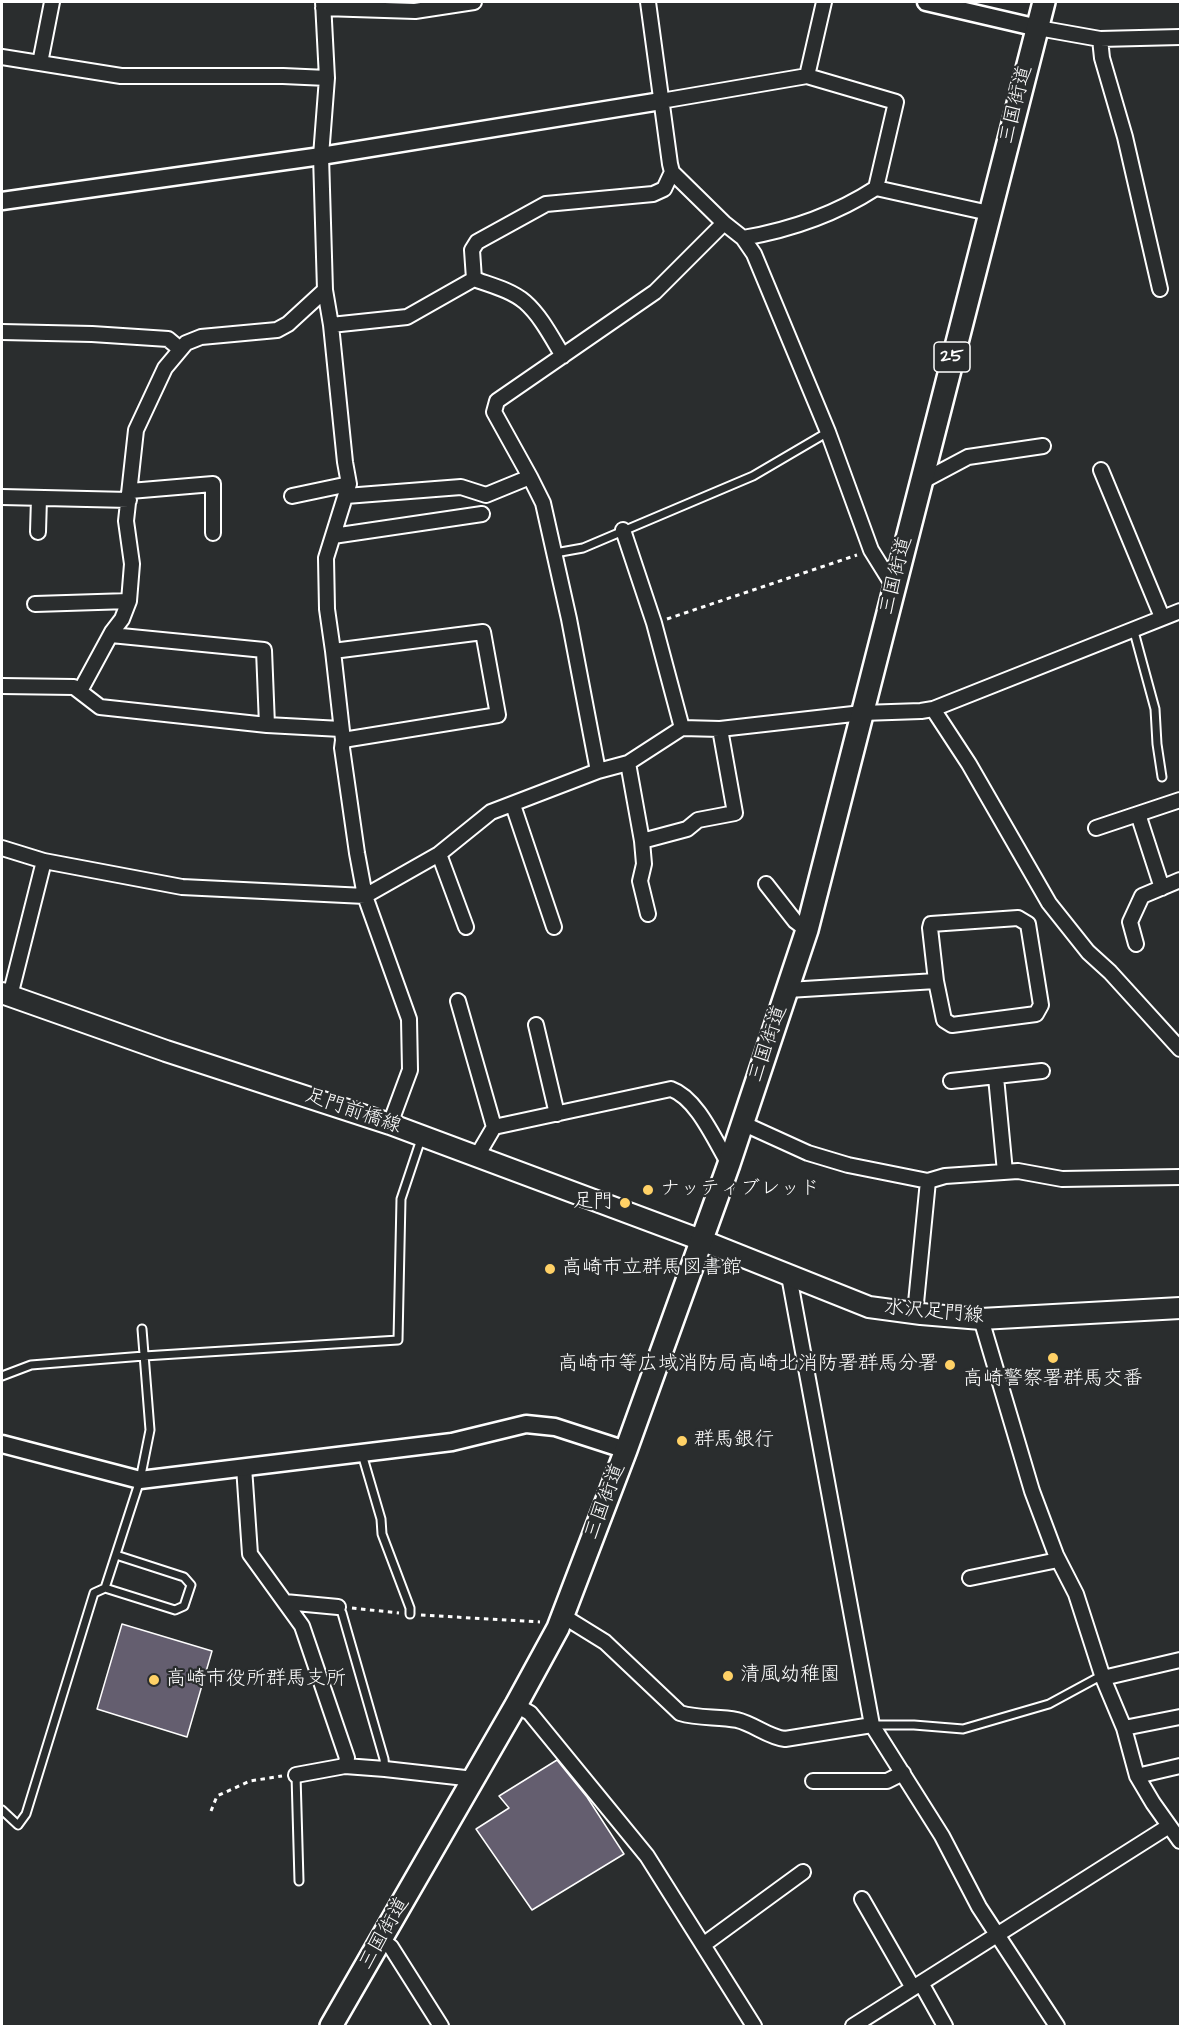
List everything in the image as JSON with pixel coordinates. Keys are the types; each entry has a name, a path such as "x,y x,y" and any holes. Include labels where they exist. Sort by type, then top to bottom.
{"main road":[{"name":"三国街道","path":"331,2026 544,1655 554,1619 626,1449 729,1164 807,930 1044,2"},
{"name":"足門前橋線","path":"6,995 166,1051 390,1124 701,1240"},
{"name":"水沢足門線","path":"701,1240 869,1307 981,1319 1180,1308"}],"street":[{"path":"40,63 52,2"},
{"path":"390,1124 410,1070 409,1019 365,896 342,748 327,609 326,558 347,490 332,325 324,290 321,156 327,78 323,5 415,11 474,2"},
{"path":"648,2 669,164 672,172 724,223 743,238 754,254 828,432 872,550 894,587"},
{"path":"807,76 824,2"},
{"path":"926,2 1038,28 1100,39 1180,37"},
{"path":"1100,39 1102,58 1125,137 1160,289"},
{"path":"2,57 121,76 327,78"},
{"path":"2,201 321,156 807,76 896,102 876,188 859,200 808,222 743,238"},
{"path":"474,279 472,250 477,242 546,204 653,194 664,189 672,172"},
{"path":"876,188 989,213"},
{"path":"598,771 543,503 494,412 497,401 654,292 724,223"},
{"path":"332,325 407,316 474,279 504,290 525,302 543,323 562,356"},
{"path":"80,691 122,619 129,601 132,564 126,521 136,430 165,368 186,343 201,337 277,330 288,324 324,290"},
{"path":"2,332 168,339 180,349"},
{"path":"921,482 968,457 1043,446"},
{"path":"1101,470 1162,617"},
{"path":"292,496 347,490 461,487 486,495 530,477"},
{"path":"2,497 129,496 213,484 213,533"},
{"path":"38,532 39,498"},
{"path":"333,536 482,514"},
{"path":"623,530 654,624 682,728"},
{"path":"35,604 129,601"},
{"path":"2,848 44,861 182,887 365,896 439,854 491,812 598,771 628,763 682,728 720,729 862,713 933,709 1180,610"},
{"path":"2,686 75,687 100,706 342,734 498,715 483,632 333,651"},
{"path":"111,635 264,650 267,725"},
{"path":"933,709 969,764 1049,903 1088,952 1110,972 1180,1049"},
{"path":"642,841 687,829 698,820 735,813 720,729"},
{"path":"628,763 642,841 644,864 640,881 648,914"},
{"path":"1096,828 1180,800"},
{"path":"513,805 554,927"},
{"path":"1138,814 1162,888"},
{"path":"439,854 466,927"},
{"path":"6,995 44,861"},
{"path":"1136,944 1130,922 1142,896 1180,880"},
{"path":"766,884 795,921 807,930"},
{"path":"1018,918 1028,924 1041,1005 1036,1014 952,1025 944,1020 936,981 931,924 1018,918"},
{"path":"788,990 936,981"},
{"path":"458,1001 494,1127 477,1156"},
{"path":"536,1025 557,1114"},
{"path":"951,1081 1042,1071"},
{"path":"996,1077 1005,1172"},
{"path":"494,1127 671,1089 680,1092 694,1105 729,1164"},
{"path":"742,1123 808,1154 848,1165 928,1181 945,1176 1018,1171 1062,1179 1180,1178"},
{"path":"915,1313 928,1181"},
{"path":"789,1276 872,1725 942,1836 996,1934 1057,2026"},
{"path":"981,1319 1032,1491 1058,1560 1076,1594 1103,1678 1124,1728 1137,1776 1180,1841"},
{"path":"2,1443 140,1480 452,1442 526,1424 555,1427 626,1449"},
{"path":"244,1467 250,1554 302,1626 347,1758 345,1766"},
{"path":"970,1578 1058,1560"},
{"path":"285,1602 338,1607"},
{"path":"554,1619 605,1642 680,1713 740,1721 777,1738 785,1739 872,1725"},
{"path":"1103,1678 1180,1660"},
{"path":"516,1705 530,1713 647,1856 754,2026"},
{"path":"1124,1728 1180,1717"},
{"path":"296,1775 345,1766 474,1779"},
{"path":"1137,1776 1180,1766"},
{"path":"813,1781 887,1781 903,1773"},
{"path":"853,2026 1169,1826"},
{"path":"703,1945 803,1872"},
{"path":"862,1899 945,2026"},
{"path":"382,1940 391,1947 441,2026"}],"lane":[{"path":"555,553 583,548 753,476 828,432"},
{"path":"1133,628 1155,709 1156,744 1162,777"},
{"path":"2,1376 31,1365 398,1340 401,1199 422,1137"},
{"path":"105,1588 140,1480 150,1430 142,1329"},
{"path":"362,1454 381,1519 382,1534 410,1608 410,1614"},
{"path":"2,1810 18,1825 26,1814 94,1593 105,1588 175,1610 184,1606 191,1585 184,1577 116,1555"},
{"path":"338,1607 342,1613 385,1769"},
{"path":"872,1725 914,1725 963,1729 1049,1704 1097,1678 1103,1678"},
{"path":"296,1775 299,1881"}],"path":[{"path":"654,624 872,550"},
{"path":"338,1607 410,1614 554,1619"},
{"path":"211,1811 217,1796 250,1781 296,1775"}],"building":[{"name":"高崎市役所群馬支所","path":"122,1624 212,1651 187,1737 97,1709"},
{"path":"557,1760 587,1797 624,1854 532,1910 476,1829 509,1808 499,1796"}],"place":[{"name":"ナッティブレッド","path":"648,1190"},
{"name":"足門","path":"625,1203"},
{"name":"高崎市立群馬図書館","path":"550,1269"},
{"name":"高崎警察署群馬交番","path":"1053,1358"},
{"name":"高崎市等広域消防局高崎北消防署群馬分署","path":"950,1365"},
{"name":"群馬銀行","path":"682,1441"},
{"name":"清風幼稚園","path":"728,1676"},
{"name":"高崎市役所群馬支所","path":"154,1680"}]}
